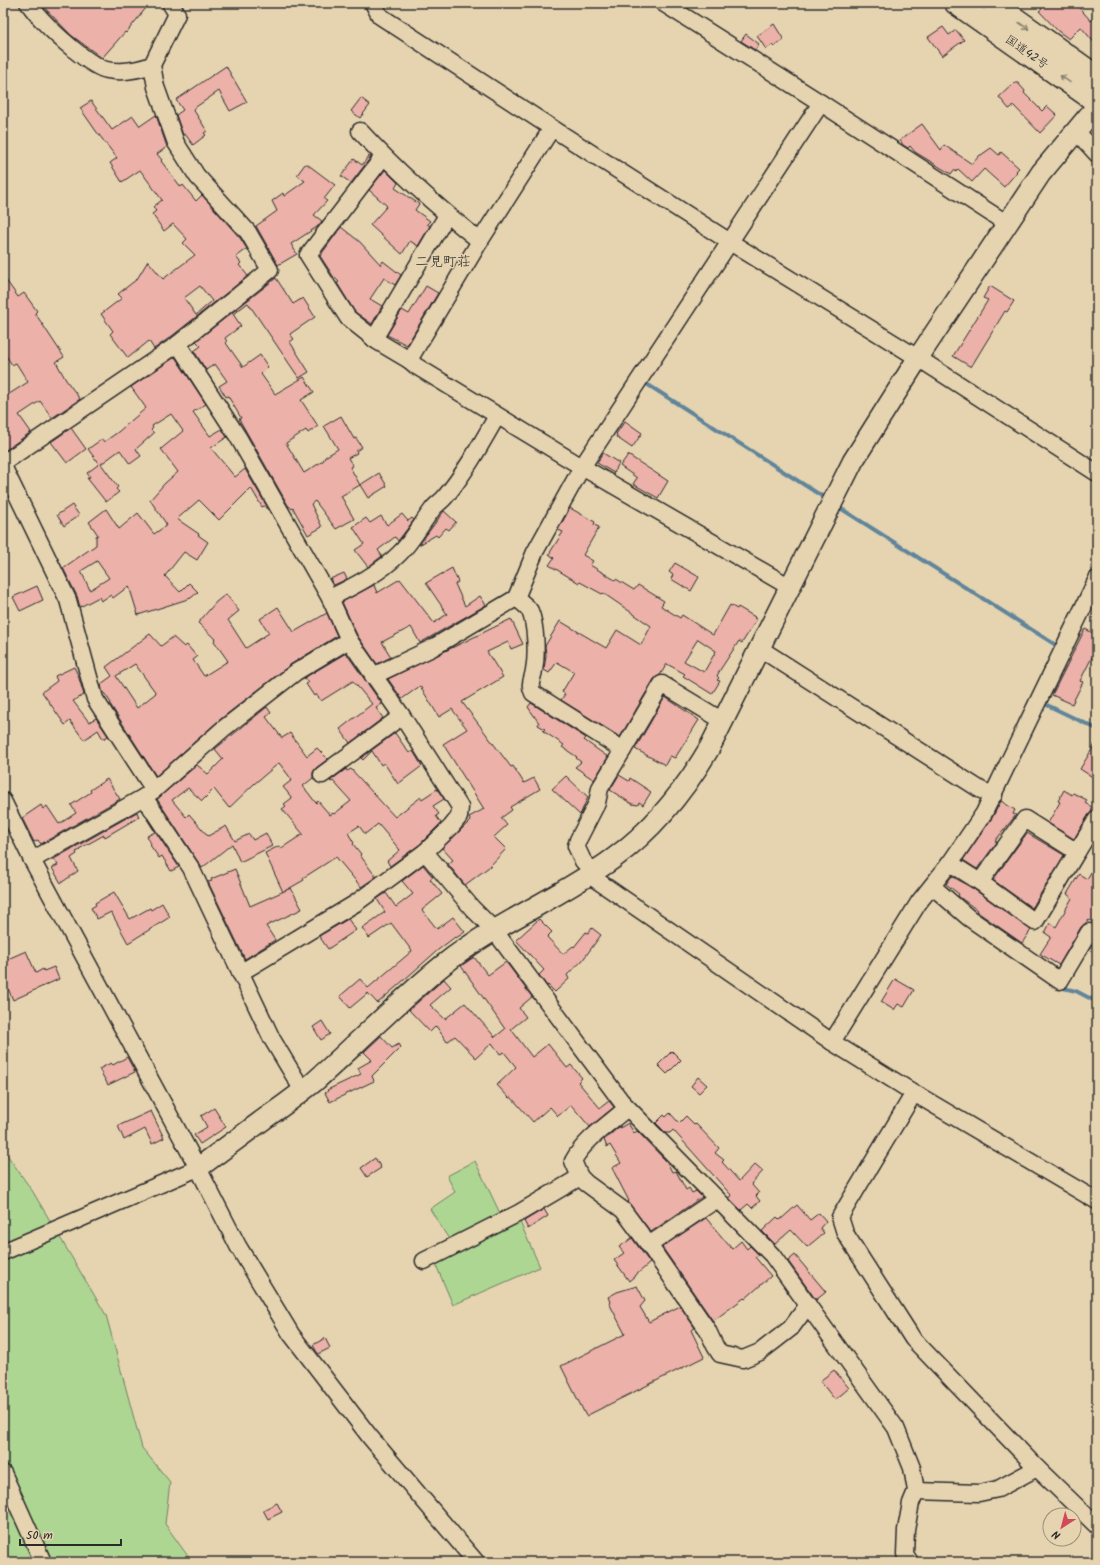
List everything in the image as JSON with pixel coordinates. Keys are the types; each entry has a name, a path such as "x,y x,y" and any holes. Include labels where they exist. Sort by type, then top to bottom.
{"highway":[{"name":"国道42号","path":"956,3 1097,102"},
{"name":"国道42号","path":"993,3 1097,77"}],"street":[{"path":"28,3 43,22 91,62 106,70 120,72 138,70 152,65"},
{"path":"170,3 177,14 152,65 156,88 176,143 197,176 248,232 270,270 178,344 3,464 68,600 95,699 191,868 272,1039 303,1091"},
{"path":"373,3 380,16 552,128 730,242 918,358 1097,473"},
{"path":"663,3 821,103 1006,224"},
{"path":"372,676 432,648 516,598 535,552 582,467 821,103"},
{"path":"3,1252 198,1168 303,1091 424,980 461,951 592,873 633,844 665,812 686,786 703,759 853,461 918,358 1041,173 1097,106"},
{"path":"409,360 480,241 552,128"},
{"path":"360,131 383,157 447,215 480,241"},
{"path":"1076,131 1097,154"},
{"path":"383,157 308,255 348,318 374,339 497,416 582,467 790,587"},
{"path":"374,339 447,215"},
{"path":"178,344 238,437 330,598 349,640 372,676 402,716 460,807 459,817 451,827 425,852 356,903 240,973"},
{"path":"330,598 353,587 400,554 433,509 444,498 456,482 497,416"},
{"path":"832,1042 919,902 950,863 984,813 988,792 1097,579"},
{"path":"516,598 529,610 534,629 536,659 534,671 530,680 530,689 532,693 623,750"},
{"path":"32,860 149,794 223,729 296,672 349,640"},
{"path":"759,648 988,792"},
{"path":"723,721 662,684 600,788 597,803 578,840 576,846 583,861 592,873 832,1042 914,1093 1097,1201"},
{"path":"322,775 402,716"},
{"path":"3,801 32,860 198,1168 238,1246 291,1334 370,1437 476,1562"},
{"path":"980,882 1025,819 1077,852"},
{"path":"950,863 980,882 1035,922 1097,819"},
{"path":"425,852 472,908 494,930 627,1108 772,1255 896,1428 912,1468 916,1491 911,1503 906,1530 905,1554 910,1562"},
{"path":"931,888 969,918 1060,981 1089,932 1097,937"},
{"path":"914,1093 840,1218 846,1233 913,1339 1037,1468 1097,1526"},
{"path":"627,1108 590,1140 576,1155 573,1161 580,1177 586,1183 623,1210 707,1329 720,1354 743,1359 756,1354 791,1328 808,1305"},
{"path":"424,1260 519,1213 580,1177"},
{"path":"649,1245 717,1199"},
{"path":"916,1491 979,1493 998,1490 1037,1468"},
{"path":"3,1473 43,1562"}],"green space":[{"path":"3,1149 33,1192 106,1315 142,1448 170,1482 165,1524 192,1562 3,1562"},
{"path":"475,1161 507,1228 519,1220 540,1267 453,1305 436,1265 457,1252 430,1209 455,1192 447,1176"}],"building":[{"path":"40,3 150,3 126,33 125,32 102,58 71,35"},
{"path":"1038,3 1075,3 1091,21 1097,16 1097,46 1081,27 1069,39 1058,31 1039,11 1042,9"},
{"path":"774,24 784,40 774,47 772,45 766,49 757,36"},
{"path":"943,27 949,35 956,30 964,40 942,56 928,37"},
{"path":"746,34 759,44 755,50 741,41"},
{"path":"226,66 247,102 230,111 219,91 193,109 207,131 204,133 206,135 193,145 185,134 183,135 176,115 183,110 176,100"},
{"path":"1014,83 1018,83 1025,91 1024,93 1042,111 1047,106 1057,115 1040,133 1014,106 1009,109 999,97"},
{"path":"361,98 370,105 360,118 351,111"},
{"path":"91,101 112,130 133,116 140,126 156,115 167,147 157,154 162,160 161,161 181,187 183,185 196,201 202,195 240,238 247,249 236,257 241,263 239,265 248,276 154,349 149,341 128,358 110,334 113,331 101,314 122,298 118,294 137,279 148,261 163,279 195,255 183,243 187,239 173,224 164,231 152,214 156,211 153,207 162,200 140,170 122,182 110,163 117,158 80,108","holes":["200,286 212,301 196,315 184,298"]},
{"path":"922,124 941,150 944,145 972,164 980,155 991,148 999,155 1001,152 1019,168 1004,187 984,169 972,182 958,169 956,172 954,170 951,174 915,152 910,146 908,148 903,145 900,140"},
{"path":"369,156 371,157 351,183 341,176 354,159 362,165"},
{"path":"305,164 335,185 324,199 327,201 314,215 322,221 317,227 291,244 297,254 278,265 256,226 277,211 272,201 283,193 284,196 305,181 297,175"},
{"path":"385,170 398,183 395,188 419,204 415,210 430,221 427,224 430,226 418,246 410,241 402,254 370,225 387,206 369,190"},
{"path":"341,227 360,242 381,265 383,261 401,275 395,285 384,278 370,299 382,306 372,324 355,312 337,283 339,282 333,276 320,256"},
{"path":"3,276 18,297 24,293 37,311 35,313 64,357 56,362 66,380 80,399 52,418 40,401 19,415 31,432 3,452 3,398 28,382 16,363 12,365 3,351"},
{"path":"276,278 293,304 303,298 315,317 290,334 294,339 290,342 309,372 299,378 248,303 233,314 241,326 225,338 226,343 243,367 260,355 268,367 261,374 275,394 304,377 314,392 301,400 318,426 308,433 306,430 286,443 304,473 338,449 324,426 341,416 354,439 356,438 362,447 356,451 357,453 348,458 353,466 350,467 360,485 341,496 354,519 336,529 315,501 311,504 322,527 308,535 293,508 292,509 289,507 239,419 241,418 228,396 226,397 219,386 227,381 215,364 206,370 194,351 201,346 196,341"},
{"path":"426,286 438,293 407,345 387,335 402,310 409,314"},
{"path":"990,286 1014,301 1007,312 1005,311 971,367 953,356 988,300 983,298"},
{"path":"175,357 206,404 193,412 210,436 222,429 227,437 211,448 235,477 245,469 269,510 264,506 262,507 251,488 219,520 199,500 177,519 208,542 197,560 184,552 165,576 180,592 189,583 198,592 191,598 138,615 129,586 113,598 111,595 101,601 99,597 80,607 77,596 63,568 96,545 96,536 98,535 89,522 106,509 119,529 138,513 154,534 167,525 150,500 165,483 178,472 161,449 183,431 171,414 152,426 153,428 151,430 154,433 136,449 141,456 130,464 120,450 101,464 118,487 116,489 119,492 106,502 87,478 90,477 87,473 99,464 88,449 102,439 104,442 146,408 131,387","holes":["97,561 109,578 90,590 81,571"]},
{"path":"625,421 642,433 632,448 616,437 616,434"},
{"path":"71,428 86,449 67,463 51,442"},
{"path":"603,453 619,463 614,473 597,463"},
{"path":"628,455 668,481 658,498 633,484 637,478 620,466"},
{"path":"379,473 387,486 368,498 360,485"},
{"path":"72,505 79,515 64,526 57,515"},
{"path":"570,508 595,522 594,525 599,527 583,555 593,561 590,565 634,590 638,585 664,601 661,606 680,618 682,615 713,635 730,605 737,609 738,607 757,619 742,643 739,641 720,670 717,676 719,678 717,680 720,681 712,694 683,676 685,674 667,664 660,675 654,679 620,737 561,700 565,694 562,692 574,672 557,662 549,673 544,670 546,655 545,646 560,621 606,648 617,630 641,645 651,626 603,593 602,594 580,582 579,583 549,565 554,558 549,554 563,532 558,530","holes":["698,639 716,651 704,672 684,661"]},
{"path":"444,511 456,522 449,530 446,528 438,537 436,535 419,545"},
{"path":"402,514 408,521 412,518 414,520 398,541 395,537 378,550 382,556 368,567 355,550 364,544 353,527 366,518 370,523 381,516 387,525"},
{"path":"675,563 699,577 691,591 671,579 673,575 669,572"},
{"path":"452,568 458,582 455,584 465,606 480,596 486,605 420,643 411,627 382,642 391,657 377,664 357,635 342,602 374,585 377,593 400,579 434,623 447,614 426,583"},
{"path":"344,573 347,579 334,585 330,579"},
{"path":"37,586 43,600 20,611 13,597"},
{"path":"226,594 239,611 228,620 246,648 269,633 260,619 278,607 294,632 327,613 337,636 290,665 217,722 156,776 102,690 101,684 112,676 106,667 150,634 161,646 173,637 184,647 187,645 197,657 193,660 204,676 228,661 214,641 215,639 198,623 216,602","holes":["135,664 156,693 137,708 116,676"]},
{"path":"511,619 523,644 511,649 508,642 487,652 503,677 462,702 511,767 513,766 524,783 534,778 540,789 510,807 512,810 501,818 507,825 494,837 506,849 489,867 465,885 448,864 453,860 442,848 470,821 469,817 484,809 443,744 467,729 452,709 439,717 420,686 402,699 388,679"},
{"path":"1085,629 1097,635 1097,655 1094,653 1080,681 1083,682 1072,704 1052,695"},
{"path":"346,653 382,704 376,708 383,718 350,743 340,729 372,704 353,681 321,701 316,694 314,696 304,678"},
{"path":"74,667 84,695 73,701 89,722 96,718 108,736 103,739 98,730 84,740 70,721 65,725 42,692 57,681 55,676"},
{"path":"665,697 699,720 675,758 670,756 665,765 635,749"},
{"path":"531,703 586,738 584,740 608,757 594,780 575,767 581,762 576,758 577,757 562,747 564,745 543,731 545,729 538,725 539,723 528,707"},
{"path":"267,707 271,713 266,717 282,738 290,733 307,756 317,748 328,759 316,768 313,772 313,778 303,786 316,803 318,801 330,815 333,813 334,814 351,801 333,781 330,781 346,769 347,771 351,769 395,817 421,797 422,799 437,789 444,799 433,806 439,814 436,816 441,823 419,845 390,866 387,861 400,850 378,824 365,834 359,826 348,833 354,843 353,844 361,854 360,855 376,877 361,887 336,857 303,878 304,880 283,892 265,853 279,846 280,849 303,834 282,809 286,806 284,804 292,798 283,787 292,780 279,763 229,808 214,789 202,801 188,788 172,800 186,817 189,814 208,836 226,826 235,841 249,834 253,840 266,833 272,846 240,862 232,844 202,868 157,799 197,765 208,774 223,759 215,749"},
{"path":"395,733 409,753 413,751 422,766 398,784 384,763 381,765 372,751 363,760 361,758"},
{"path":"1097,741 1097,780 1080,769"},
{"path":"619,775 629,781 630,778 651,792 643,805 639,802 638,805 632,804 610,790"},
{"path":"566,776 588,797 580,815 552,789"},
{"path":"107,779 120,799 41,844 38,840 34,842 22,818 41,805 43,809 47,806 59,824 76,813 71,805"},
{"path":"1064,790 1072,795 1073,793 1087,800 1085,803 1095,809 1089,814 1074,839 1048,823 1060,802 1058,801"},
{"path":"1001,801 1015,810 1013,814 1016,815 995,841 997,842 977,869 963,860 992,818"},
{"path":"137,812 139,817 105,837 104,835 79,849 80,850 76,852 77,854 71,858 78,871 61,883 52,868 58,865 54,859"},
{"path":"147,819 179,867 171,871 162,856 159,858 150,845 151,844 147,836 155,832"},
{"path":"1027,833 1064,855 1032,908 993,880"},
{"path":"1097,862 1097,924 1089,920 1081,927 1059,965 1040,954 1051,937 1045,933 1050,923 1056,927 1072,898 1067,894 1079,874 1087,879"},
{"path":"423,865 433,877 430,879 442,894 422,910 437,929 453,917 465,932 456,938 455,937 438,950 379,1002 377,1003 368,993 350,1008 340,996 360,979 368,988 412,951 391,923 369,938 362,928 385,912 377,899 386,893 396,907 413,894 402,881"},
{"path":"235,869 250,906 291,888 302,909 266,926 275,940 245,959 208,882 212,881 211,879"},
{"path":"952,876 975,890 1031,930 1022,943 976,911 977,910 958,896 959,894 946,884"},
{"path":"114,892 130,919 150,908 151,910 162,903 170,917 128,943 111,912 97,919 91,908 96,905 95,903"},
{"path":"348,919 356,930 328,949 319,936"},
{"path":"539,919 552,932 547,937 563,954 573,946 574,947 586,932 588,933 592,928 601,935 582,961 567,975 569,979 555,992 548,985 547,986 539,975 544,970 516,940"},
{"path":"26,951 36,973 43,969 44,971 54,967 59,979 13,1000 3,977 3,961"},
{"path":"474,957 488,975 506,962 532,997 519,1008 526,1017 511,1029 532,1057 548,1044 567,1068 571,1065 582,1078 578,1082 600,1108 609,1101 614,1107 590,1127 571,1105 558,1116 550,1107 533,1122 511,1097 509,1098 497,1085 516,1067 504,1052 500,1054 492,1043 476,1058 455,1036 447,1042 436,1026 430,1032 409,1010 444,979 451,987 430,1005 445,1019 465,1003 495,1037 505,1029 461,966"},
{"path":"895,979 914,990 904,1007 898,1004 894,1010 881,1002"},
{"path":"322,1021 330,1034 321,1040 313,1027"},
{"path":"381,1036 392,1048 399,1044 401,1047 372,1076 374,1081 330,1102 325,1093 328,1091 327,1090 361,1074 358,1068 372,1060 364,1052"},
{"path":"672,1051 681,1060 667,1074 658,1065"},
{"path":"127,1057 135,1072 108,1085 99,1069 111,1063 113,1065"},
{"path":"698,1077 707,1085 699,1093 691,1086"},
{"path":"214,1108 226,1127 200,1144 194,1135 207,1127 201,1116"},
{"path":"151,1111 164,1138 152,1144 145,1129 124,1140 118,1126"},
{"path":"670,1113 679,1123 686,1116 695,1125 696,1124 719,1148 715,1153 724,1160 722,1162 739,1181 755,1164 763,1171 751,1184 759,1193 756,1196 760,1201 752,1208 748,1204 741,1210 729,1198 731,1195 673,1130 670,1133 666,1133 656,1123 664,1115 666,1117"},
{"path":"628,1123 634,1133 637,1131 667,1162 672,1172 676,1171 686,1190 689,1188 692,1193 696,1191 702,1197 651,1232 628,1202 629,1201 612,1168 621,1163 610,1145 607,1147 604,1140 620,1126 620,1128"},
{"path":"375,1158 381,1168 367,1177 361,1168"},
{"path":"797,1205 810,1220 819,1213 826,1221 820,1228 824,1233 807,1247 791,1230 775,1244 762,1231 777,1217 780,1220"},
{"path":"544,1209 548,1216 528,1229 524,1221"},
{"path":"706,1218 732,1249 741,1241 747,1249 750,1246 759,1255 755,1257 771,1276 745,1299 744,1298 713,1321 662,1247"},
{"path":"632,1238 650,1263 629,1281 614,1260 624,1253 619,1247"},
{"path":"795,1255 826,1292 816,1300 788,1261"},
{"path":"637,1286 645,1301 640,1307 649,1322 680,1306 695,1328 691,1330 704,1357 586,1416 561,1366 625,1334 609,1303 608,1297 617,1292"},
{"path":"325,1338 330,1348 318,1354 313,1345"},
{"path":"834,1370 849,1388 835,1400 820,1381"},
{"path":"277,1503 282,1512 268,1519 263,1510"}],"waterway":[{"path":"642,381 828,500"},
{"path":"837,506 1059,647"},
{"path":"1047,705 1097,729"},
{"path":"1059,987 1076,991 1097,1002"}],"district":[{"name":"二見町荘","path":"443,261"}]}
